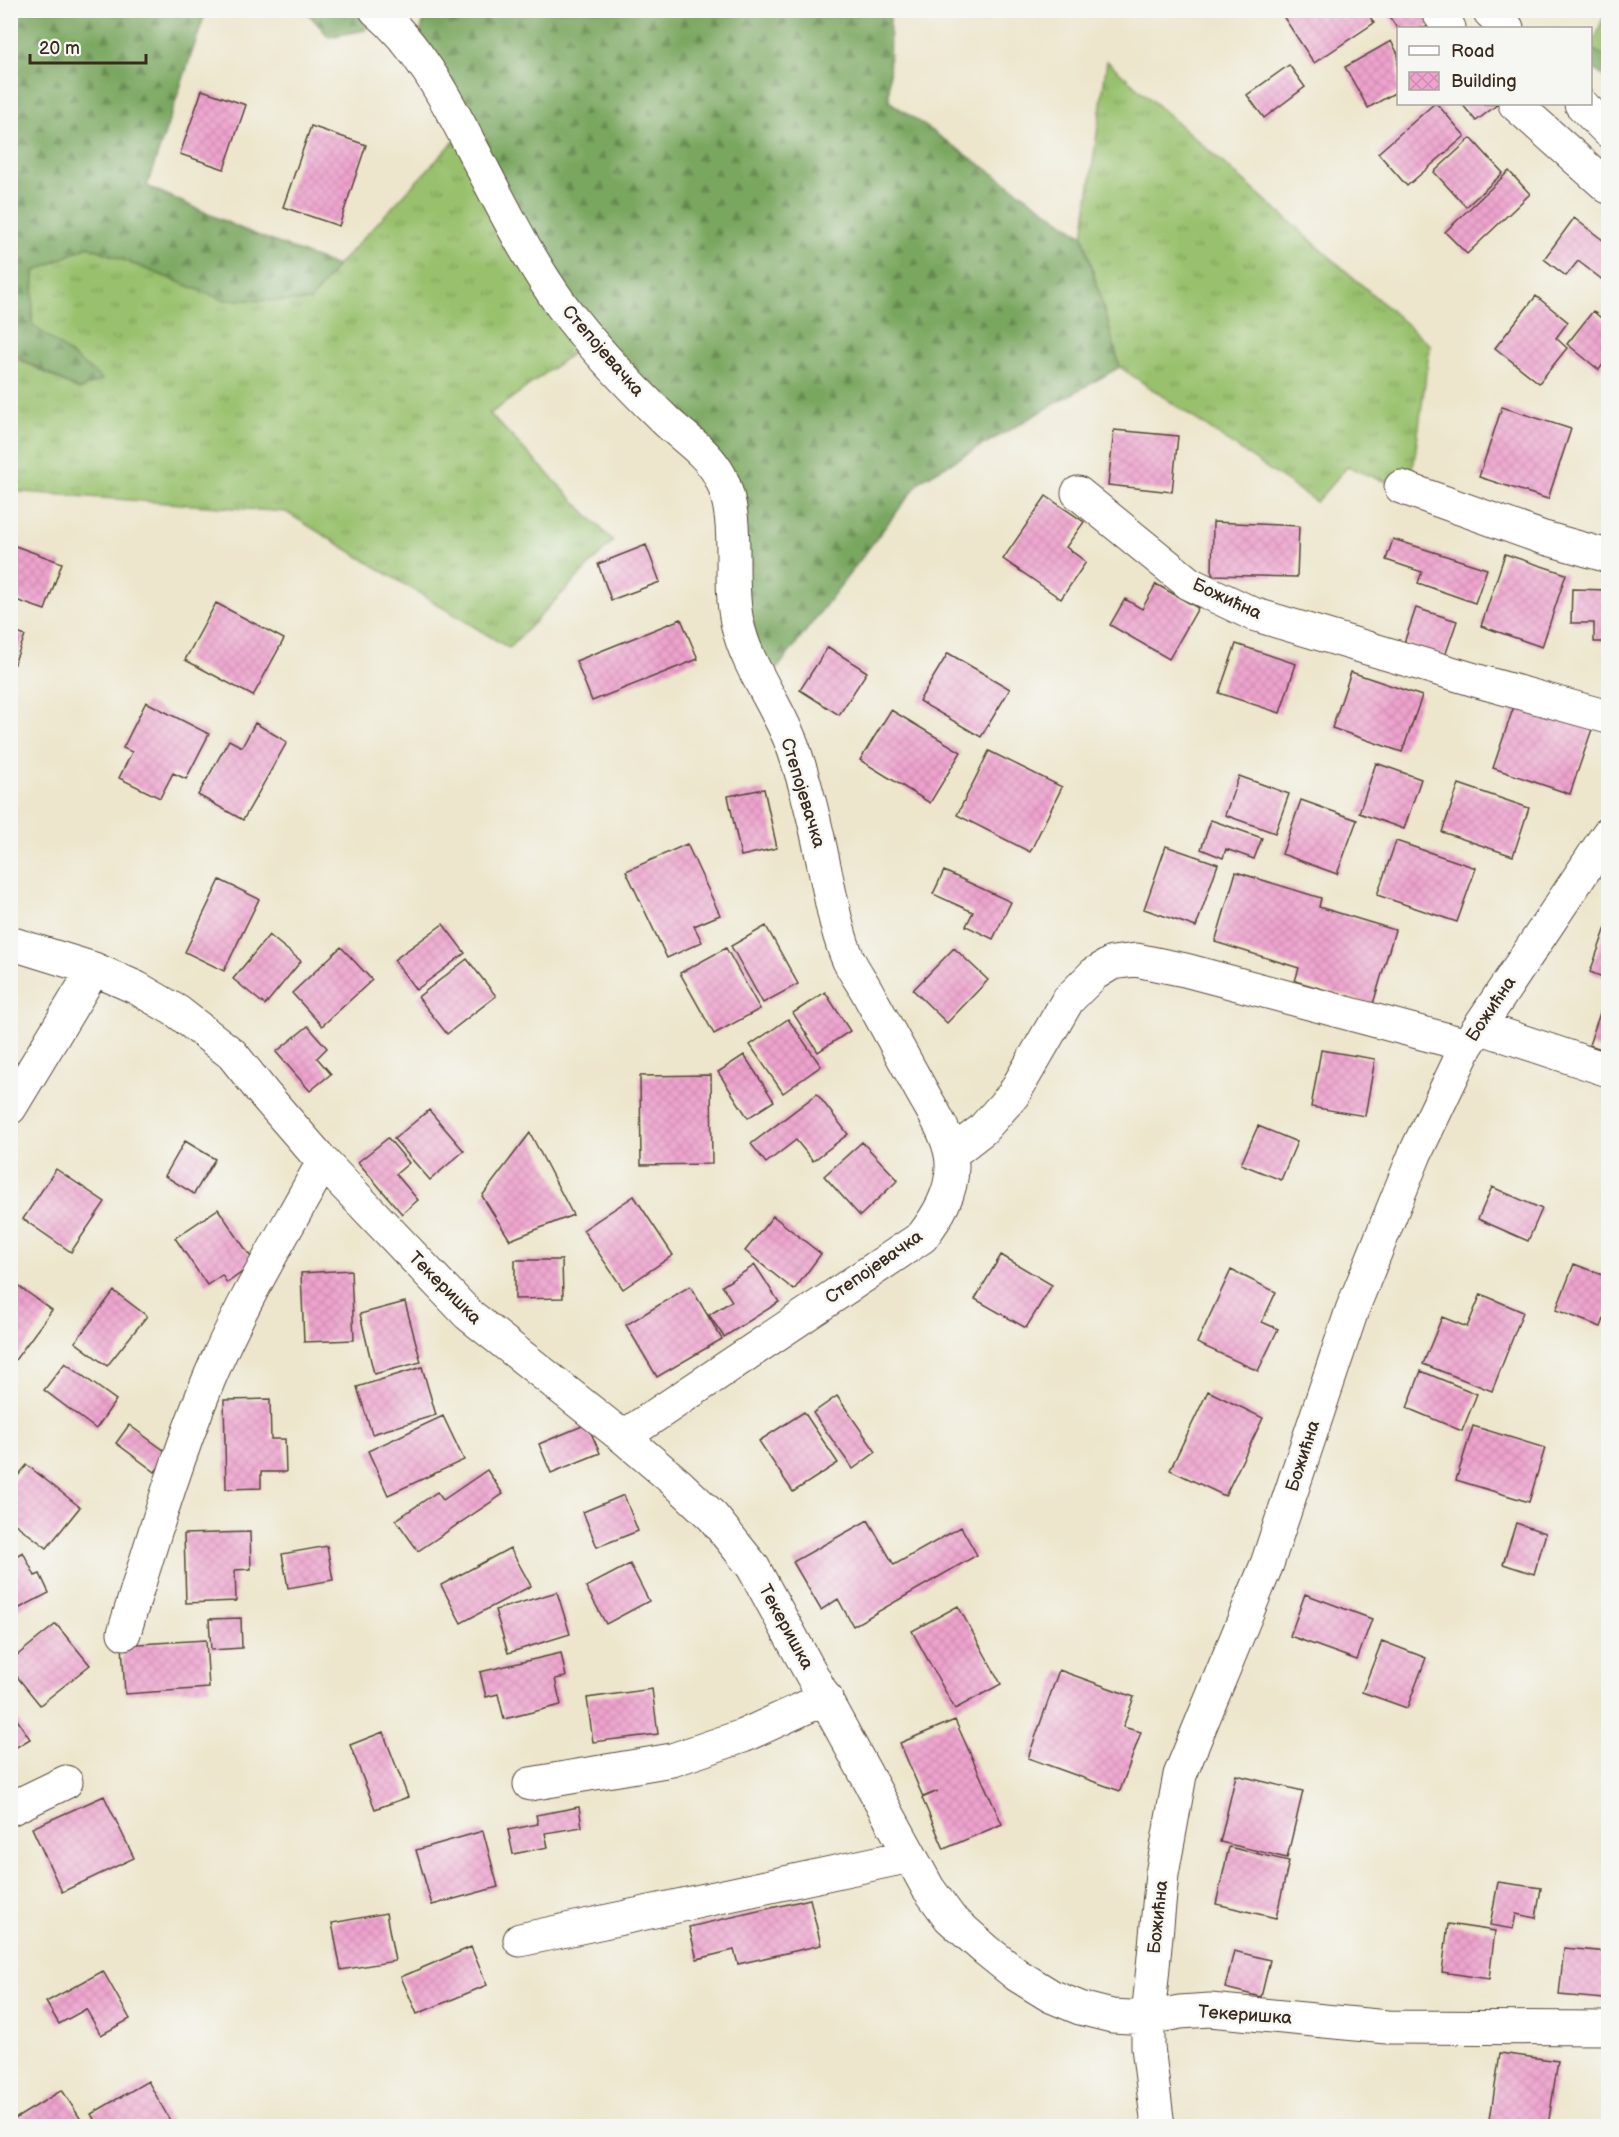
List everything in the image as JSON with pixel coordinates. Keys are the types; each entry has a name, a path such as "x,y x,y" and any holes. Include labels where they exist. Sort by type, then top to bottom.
{"street":[{"name":"Степојевачка","path":"376,10 401,33 438,87 514,230 539,273 563,307 610,364 667,422 707,458 720,475 729,501 736,620 742,641 792,746 814,815 832,902 849,960 937,1120 951,1154 952,1168 949,1188 937,1216 922,1237 623,1437"},
{"path":"1437,10 1448,27"},
{"path":"1516,105 1608,187"},
{"path":"1582,105 1608,131"},
{"path":"1401,487 1541,537 1608,556"},
{"name":"Божићна","path":"1078,493 1190,584 1252,614 1608,717"},
{"name":"Божићна","path":"1158,2127 1148,2047 1148,2018 1162,1874 1180,1775 1267,1564 1352,1310 1415,1154 1473,1036 1608,834"},
{"name":"Текеришка","path":"10,943 94,969 137,988 178,1012 232,1054 323,1162 468,1314 623,1437 713,1517 753,1567 928,1888 950,1918 1017,1975 1051,1996 1080,2008 1112,2016 1148,2018 1180,2012 1210,2010 1387,2027 1608,2028"},
{"path":"951,1154 982,1130 1013,1095 1068,1000 1094,974 1112,963 1137,960 1185,970 1473,1036 1608,1070"},
{"path":"10,1108 94,969"},
{"path":"124,1633 180,1453 210,1377 244,1308 323,1162"},
{"path":"530,1784 672,1760 743,1736 826,1698"},
{"path":"10,1809 66,1782"},
{"path":"520,1940 910,1856"}],"green space":[{"path":"10,11 206,11 147,186 244,230 337,266 310,301 224,300 88,246 34,272 32,324 102,379 79,390 11,353"},
{"path":"306,11 363,11 366,30 329,37"},
{"path":"426,11 890,11 889,101 1083,236 1120,367 921,480 764,686 729,501 610,364 415,53"},
{"path":"1606,11 1608,11 1608,58 1592,50"},
{"path":"1592,50 1608,58 1608,81 1592,67"},
{"path":"1107,61 1430,345 1414,463 1401,487 1347,467 1316,502 1120,367 1083,236"},
{"path":"463,132 589,341 490,414 613,541 509,648 286,512 11,491 10,355 79,390 101,379 32,324 34,272 88,246 224,300 310,301 337,266"}],"building":[{"path":"1279,10 1366,10 1374,23 1314,63"},
{"path":"1395,10 1425,10 1433,23 1427,27 1397,28 1388,15"},
{"path":"1391,41 1397,52 1397,92 1368,108 1345,67"},
{"path":"1289,65 1305,87 1264,118 1247,95"},
{"path":"202,90 246,105 224,169 180,154"},
{"path":"1433,105 1438,105 1465,136 1407,186 1378,153"},
{"path":"1463,105 1497,105 1476,121"},
{"path":"311,126 366,145 339,226 283,207"},
{"path":"1471,138 1503,173 1466,207 1434,172"},
{"path":"1509,171 1530,194 1467,254 1445,232"},
{"path":"1574,218 1608,244 1608,274 1604,281 1578,261 1566,276 1544,259"},
{"path":"1536,296 1568,322 1556,338 1567,348 1539,383 1495,348"},
{"path":"1593,311 1608,324 1608,357 1599,370 1567,344"},
{"path":"1502,407 1571,429 1548,499 1479,477"},
{"path":"1114,430 1178,436 1172,492 1108,485"},
{"path":"1046,496 1084,522 1066,547 1086,562 1061,599 1003,559"},
{"path":"1213,522 1299,526 1297,577 1212,575"},
{"path":"1393,539 1487,569 1475,603 1418,583 1422,572 1386,560"},
{"path":"10,544 62,563 45,610 10,598"},
{"path":"646,545 660,582 611,600 598,564"},
{"path":"1505,554 1566,574 1542,647 1481,626"},
{"path":"1156,584 1198,608 1169,659 1110,625 1125,599 1142,609"},
{"path":"1572,589 1608,590 1608,642 1594,642 1594,623 1571,623"},
{"path":"216,603 284,639 253,696 185,660"},
{"path":"1416,608 1457,621 1445,656 1404,643"},
{"path":"681,619 698,659 592,701 576,661"},
{"path":"10,630 25,636 11,671 10,671"},
{"path":"1236,644 1296,664 1280,713 1219,693"},
{"path":"828,647 867,672 839,715 800,690"},
{"path":"948,653 1010,689 981,737 919,701"},
{"path":"1351,672 1422,696 1402,752 1332,728"},
{"path":"146,702 209,734 186,779 173,773 160,798 119,778 132,752 123,748"},
{"path":"1515,703 1592,729 1570,794 1493,768"},
{"path":"891,710 961,752 930,803 860,760"},
{"path":"255,723 287,742 243,820 198,795 229,740 242,747"},
{"path":"989,751 1062,787 1030,852 957,815"},
{"path":"1376,763 1421,779 1404,829 1359,813"},
{"path":"1239,776 1289,794 1275,833 1225,815"},
{"path":"1459,784 1529,808 1513,856 1442,832"},
{"path":"764,789 777,848 741,856 728,796"},
{"path":"1301,800 1357,820 1337,874 1282,854"},
{"path":"1211,820 1262,838 1254,859 1226,849 1223,858 1201,849"},
{"path":"1396,841 1476,868 1457,922 1377,895"},
{"path":"687,844 720,915 694,926 702,942 667,958 626,871"},
{"path":"1166,846 1218,864 1196,927 1144,909"},
{"path":"944,871 1011,902 993,939 966,926 973,912 933,894"},
{"path":"1236,872 1321,898 1319,907 1395,930 1373,1004 1295,981 1299,968 1215,942"},
{"path":"220,880 259,899 224,971 185,952"},
{"path":"1608,922 1608,979 1590,972"},
{"path":"443,924 465,953 416,990 394,960"},
{"path":"766,926 798,984 763,1003 731,946"},
{"path":"269,935 301,961 265,1005 233,979"},
{"path":"341,947 372,980 322,1026 292,993"},
{"path":"726,948 760,1009 714,1034 680,973"},
{"path":"954,948 988,980 947,1023 913,990"},
{"path":"467,959 496,996 447,1034 418,997"},
{"path":"825,992 850,1031 818,1052 793,1013"},
{"path":"1601,1010 1608,1013 1608,1051 1589,1045"},
{"path":"788,1019 821,1066 783,1093 750,1045"},
{"path":"308,1026 327,1048 317,1058 331,1074 310,1091 276,1052"},
{"path":"1321,1050 1375,1059 1365,1116 1311,1107"},
{"path":"744,1055 774,1101 748,1118 718,1072"},
{"path":"711,1075 712,1164 641,1165 640,1076"},
{"path":"817,1094 848,1134 813,1161 796,1140 766,1163 751,1144"},
{"path":"429,1110 464,1151 430,1180 394,1139"},
{"path":"1258,1126 1297,1142 1281,1180 1241,1164"},
{"path":"530,1133 573,1215 510,1240 482,1196"},
{"path":"388,1138 409,1163 396,1174 418,1200 402,1214 358,1162"},
{"path":"185,1141 215,1159 194,1194 165,1176"},
{"path":"862,1142 898,1180 860,1216 824,1176"},
{"path":"56,1169 105,1202 71,1252 23,1219"},
{"path":"1492,1187 1542,1209 1528,1241 1478,1219"},
{"path":"634,1196 673,1255 623,1289 583,1230"},
{"path":"218,1209 255,1263 227,1283 222,1275 207,1285 175,1238"},
{"path":"773,1216 821,1254 794,1290 745,1251"},
{"path":"1001,1255 1052,1285 1026,1328 975,1299"},
{"path":"515,1260 562,1260 563,1298 515,1299"},
{"path":"1574,1264 1608,1277 1608,1308 1601,1327 1556,1310"},
{"path":"755,1265 779,1302 724,1337 709,1315 732,1301 722,1286"},
{"path":"351,1270 354,1340 304,1342 301,1273"},
{"path":"1231,1270 1276,1292 1262,1322 1278,1329 1258,1371 1197,1343"},
{"path":"10,1280 52,1310 10,1367"},
{"path":"690,1286 722,1339 657,1377 626,1325"},
{"path":"114,1291 147,1316 107,1366 75,1342"},
{"path":"1481,1294 1523,1312 1492,1391 1423,1364 1442,1317 1467,1327"},
{"path":"405,1302 421,1362 374,1374 360,1314"},
{"path":"65,1363 116,1400 96,1429 44,1390"},
{"path":"422,1367 436,1415 372,1434 357,1387"},
{"path":"1421,1371 1477,1394 1462,1431 1407,1408"},
{"path":"1208,1391 1263,1418 1225,1496 1170,1470"},
{"path":"837,1396 876,1452 853,1469 813,1413"},
{"path":"270,1399 271,1439 285,1439 286,1472 261,1472 261,1488 226,1489 224,1400"},
{"path":"804,1412 838,1463 793,1492 759,1441"},
{"path":"443,1416 464,1460 388,1495 368,1451"},
{"path":"587,1424 600,1453 551,1473 539,1444"},
{"path":"129,1425 169,1454 155,1472 116,1443"},
{"path":"1473,1426 1545,1448 1529,1502 1456,1480"},
{"path":"27,1465 80,1507 47,1548 10,1520 10,1485"},
{"path":"487,1470 503,1494 418,1551 396,1520 437,1492 443,1500"},
{"path":"624,1495 638,1531 597,1547 583,1512"},
{"path":"868,1520 894,1565 961,1527 977,1555 853,1626 838,1599 821,1610 793,1562"},
{"path":"1516,1523 1546,1533 1534,1574 1503,1564"},
{"path":"250,1532 251,1569 235,1570 236,1601 186,1603 184,1534"},
{"path":"327,1546 333,1580 288,1588 282,1554"},
{"path":"510,1548 531,1586 461,1623 441,1585"},
{"path":"23,1552 35,1576 40,1574 49,1593 10,1613 10,1559"},
{"path":"630,1564 649,1601 606,1624 586,1587"},
{"path":"557,1592 570,1634 508,1653 495,1610"},
{"path":"1305,1594 1372,1619 1357,1660 1290,1636"},
{"path":"958,1606 1001,1684 955,1709 912,1631"},
{"path":"241,1618 242,1648 211,1650 209,1619"},
{"path":"56,1624 90,1665 40,1705 10,1668 10,1661"},
{"path":"206,1640 209,1688 125,1694 122,1645"},
{"path":"1382,1641 1426,1658 1407,1708 1362,1692"},
{"path":"561,1653 566,1677 555,1679 561,1705 504,1719 498,1694 486,1697 480,1672"},
{"path":"1059,1670 1134,1697 1123,1727 1141,1732 1120,1791 1028,1758"},
{"path":"652,1689 658,1734 593,1742 587,1698"},
{"path":"10,1709 30,1739 10,1751"},
{"path":"955,1720 1002,1824 944,1849 922,1798 938,1791 923,1797 900,1743"},
{"path":"383,1732 408,1797 375,1809 350,1745"},
{"path":"1236,1775 1303,1791 1287,1858 1220,1842"},
{"path":"104,1796 134,1858 62,1892 32,1828"},
{"path":"579,1807 582,1827 545,1833 548,1847 513,1854 508,1830 538,1824 536,1815"},
{"path":"483,1831 498,1887 432,1905 416,1850"},
{"path":"1229,1847 1289,1861 1276,1918 1216,1904"},
{"path":"1498,1882 1541,1888 1536,1918 1516,1914 1513,1929 1490,1925"},
{"path":"810,1899 821,1945 738,1964 734,1950 697,1959 689,1927"},
{"path":"386,1913 395,1961 341,1970 332,1923"},
{"path":"1448,1924 1495,1931 1489,1979 1442,1972"},
{"path":"471,1947 487,1985 417,2014 401,1977"},
{"path":"1564,1948 1608,1952 1604,1999 1559,1995"},
{"path":"1234,1951 1270,1960 1261,1997 1225,1988"},
{"path":"103,1971 130,2019 101,2035 86,2009 59,2024 46,2002"},
{"path":"1500,2053 1558,2061 1548,2126 1489,2126"},
{"path":"148,2081 173,2126 98,2126 91,2114"},
{"path":"62,2090 85,2126 10,2126 10,2122"}]}
